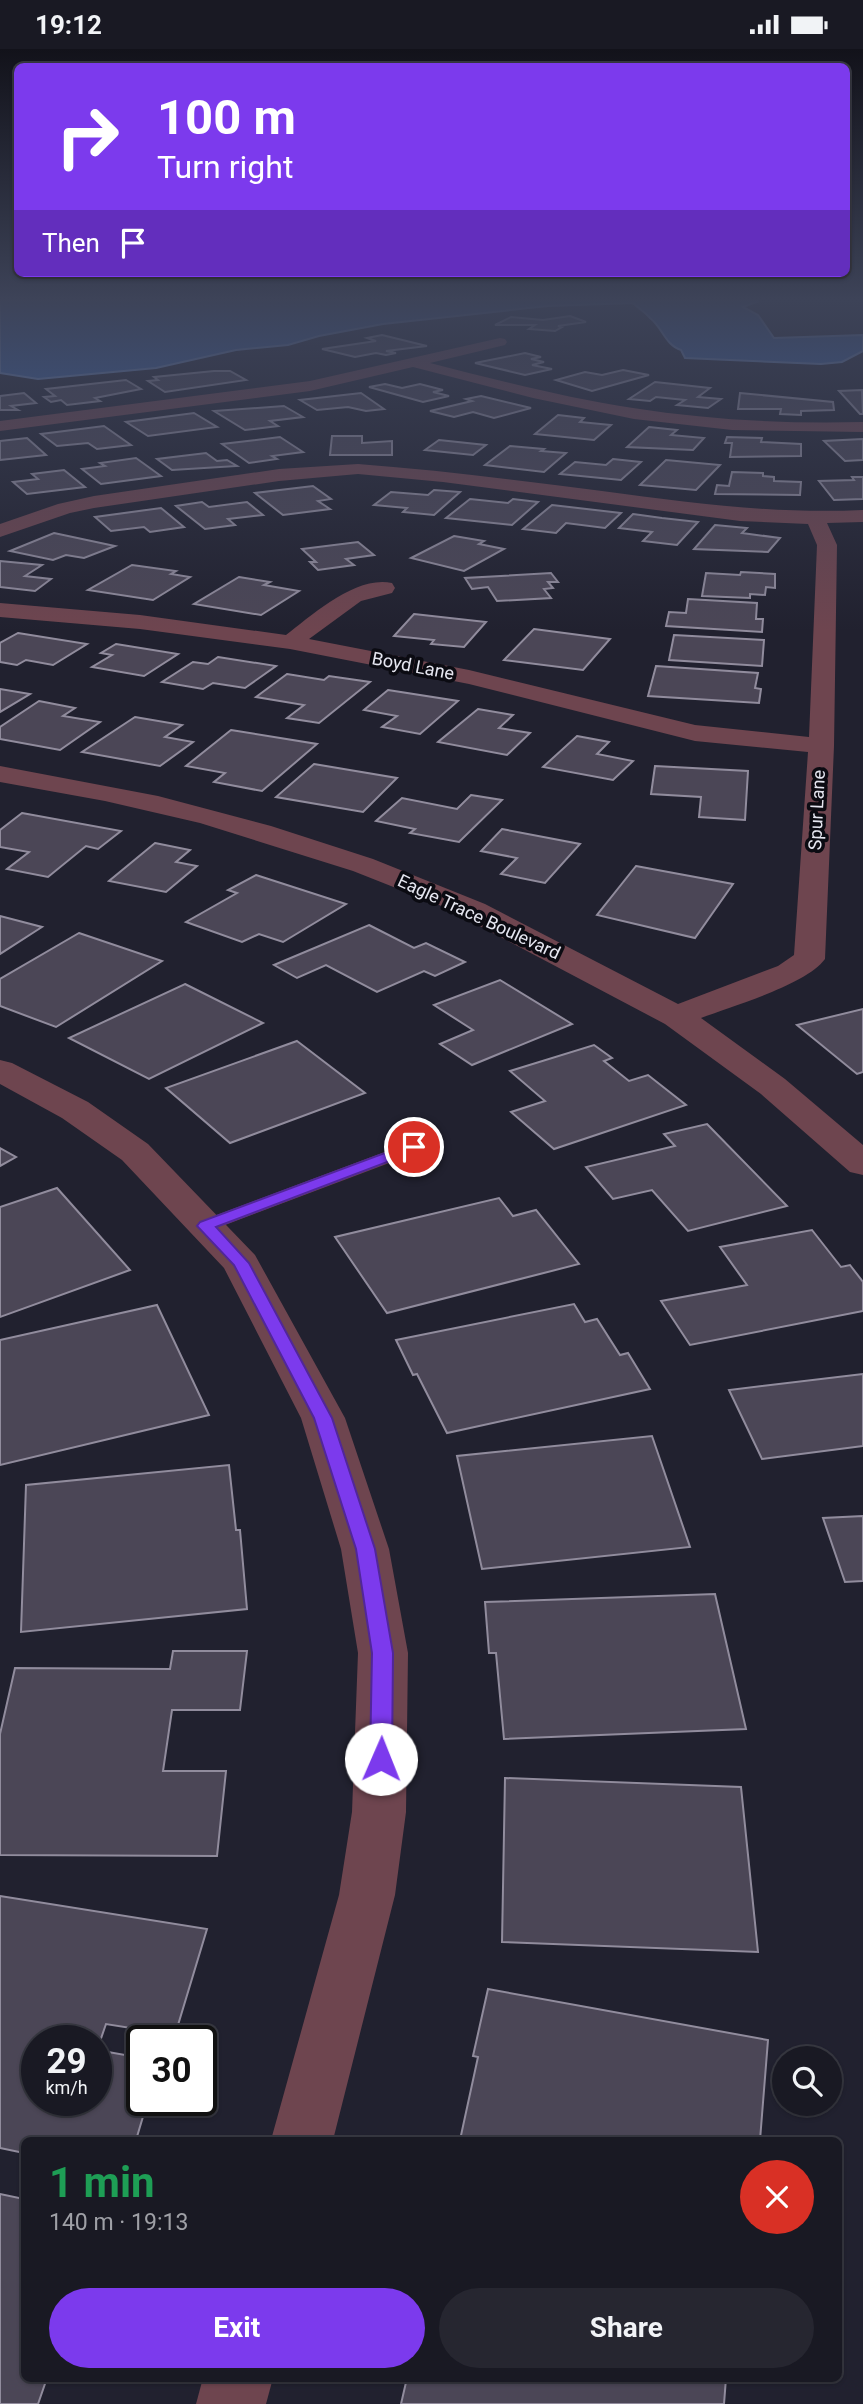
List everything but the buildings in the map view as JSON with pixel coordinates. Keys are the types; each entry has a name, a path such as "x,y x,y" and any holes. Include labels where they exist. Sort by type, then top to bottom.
{"street":[{"path":"0,426 117,411"},
{"path":"621,411 751,426 863,427"},
{"path":"0,531 65,508 94,502 279,475 358,469 443,476 740,515 815,518 863,516"},
{"name":"Spur Lane","path":"676,1016 789,973 809,959 821,746 827,545 815,518"},
{"path":"290,642 353,596 384,588"},
{"name":"Boyd Lane","path":"0,610 141,622 290,642 469,677 695,733 821,746"},
{"name":"Eagle Trace Boulevard","path":"0,774 75,785 192,813 274,836 415,884 524,935 676,1016 803,1110 863,1164"},
{"path":"0,1070 75,1110 135,1152 241,1263 323,1418 365,1549 383,1653 380,1812 367,1895 303,2137"},
{"path":"231,2404 236,2382"}],"lane":[{"path":"205,1226 414,1147"}],"route":[{"path":"381,1759 383,1653 365,1549 323,1418 241,1263 205,1226 414,1147"}]}
